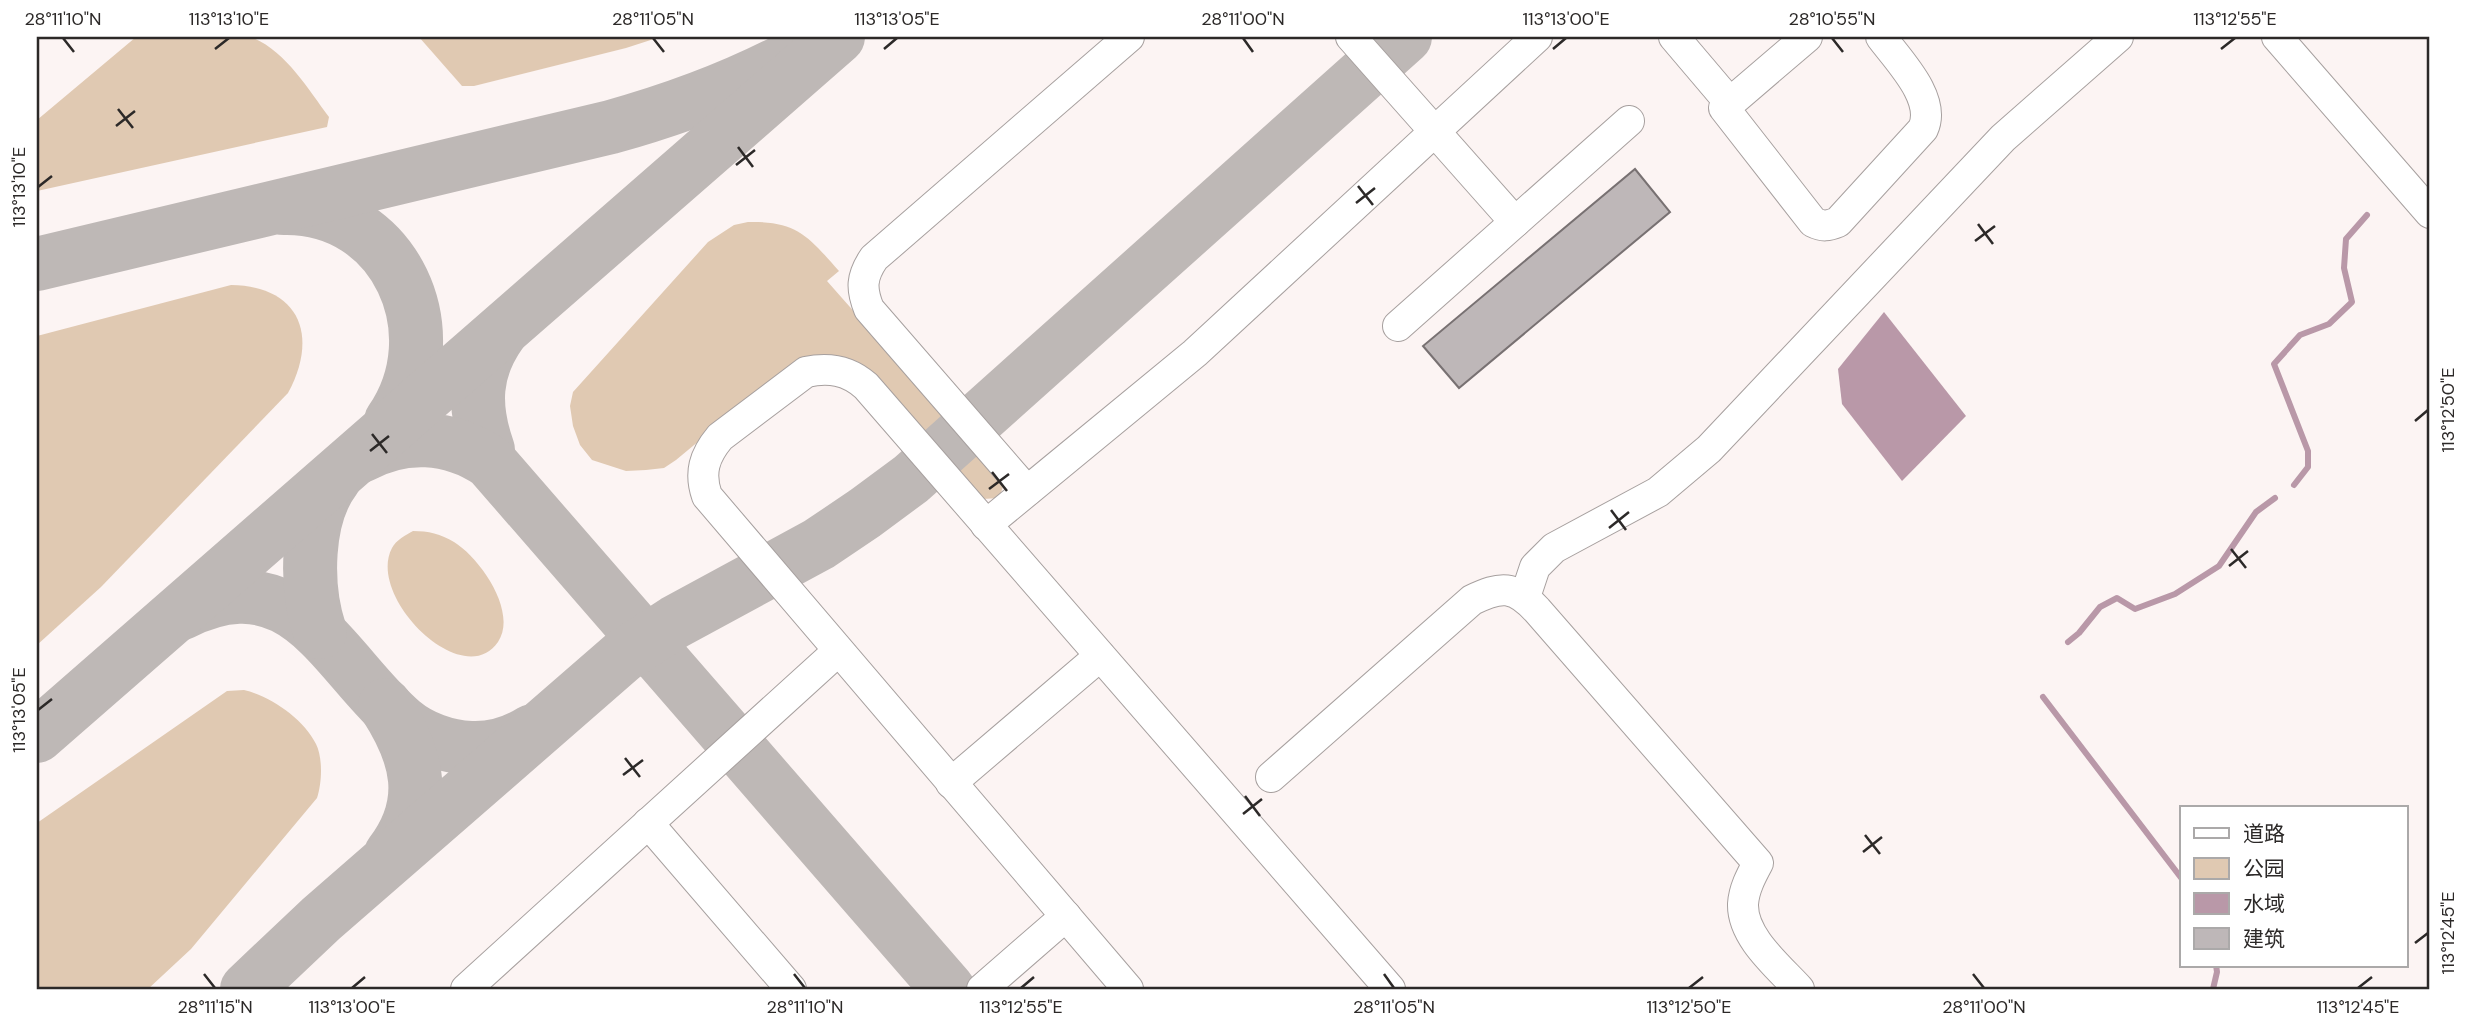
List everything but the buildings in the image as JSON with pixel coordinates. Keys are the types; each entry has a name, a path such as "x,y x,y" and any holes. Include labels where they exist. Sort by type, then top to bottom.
{"lane":[{"path":"1027,491 869,309 862,282 866,269 874,258 1129,37"},
{"path":"1351,37 1515,222"},
{"path":"986,524 1195,353 1537,37"},
{"path":"1674,37 1730,103"},
{"path":"1807,37 1724,107 1813,222 1821,226 1838,222 1923,129 1926,122 1927,108 1922,93 1881,37"},
{"path":"1525,597 1535,567 1554,548 1658,492 1709,449 2003,138 2118,37"},
{"path":"2277,37 2430,213"},
{"path":"1398,326 1629,121"},
{"path":"1128,989 707,496 702,483 702,470 712,447 720,437 806,372 819,369 845,372 866,386 1390,989"},
{"path":"1271,777 1472,600 1494,589 1511,590 1525,597 1758,863 1747,885 1743,905 1748,927 1759,944 1799,989"},
{"path":"466,989 838,651"},
{"path":"951,783 1100,656"},
{"path":"648,823 791,989"},
{"path":"982,989 1066,916"}],"green space":[{"path":"136,37 251,37 275,51 295,71 329,117 327,127 37,191 37,120"},
{"path":"419,37 660,37 474,86 462,86"},
{"path":"748,222 779,224 800,233 839,271 827,281 999,476 1003,487 999,498 983,499 869,370 844,357 828,356 781,373 664,468 626,471 592,460 580,445 573,426 570,406 573,392 708,242 734,225"},
{"path":"231,285 273,294 288,305 297,318 302,334 302,352 288,393 101,587 37,645 37,336"},
{"path":"413,531 434,534 454,542 475,560 493,587 500,601 503,630 498,642 482,655 463,656 442,648 422,633 405,613 393,591 388,568 394,545"},
{"path":"244,690 275,703 311,735 321,763 317,798 191,949 148,989 37,989 37,823 227,691"}],"water":[{"path":"1884,312 1966,416 1902,481 1842,404 1838,369"}],"waterway":[{"path":"2294,485 2308,467 2308,451 2274,364 2300,335 2329,324 2352,302 2344,268 2346,239 2367,215"},
{"path":"2068,642 2100,607 2117,598 2135,609 2175,594 2219,566 2256,512 2275,498"},
{"path":"2043,697 2180,876"},
{"path":"2213,989 2216,967"}],"taxiway":[{"path":"37,736 838,37"},
{"path":"247,989 321,919 623,656 675,622 819,544 911,479 1405,37"},
{"path":"37,264 611,127 698,99 782,62"},
{"path":"284,208 323,213 357,228 383,251 402,281 413,314 416,350 409,386 391,421"},
{"path":"488,450 480,419 478,390 485,361 501,332"},
{"path":"361,456 393,443 426,440 459,446 490,462 948,989"},
{"path":"320,632 310,574 313,532 325,494 335,478"},
{"path":"182,613 222,599 255,598 284,607 309,624 402,722 435,741 462,747 487,747 510,742 532,731"},
{"path":"385,705 405,743 415,780 411,816 391,854"}]}
